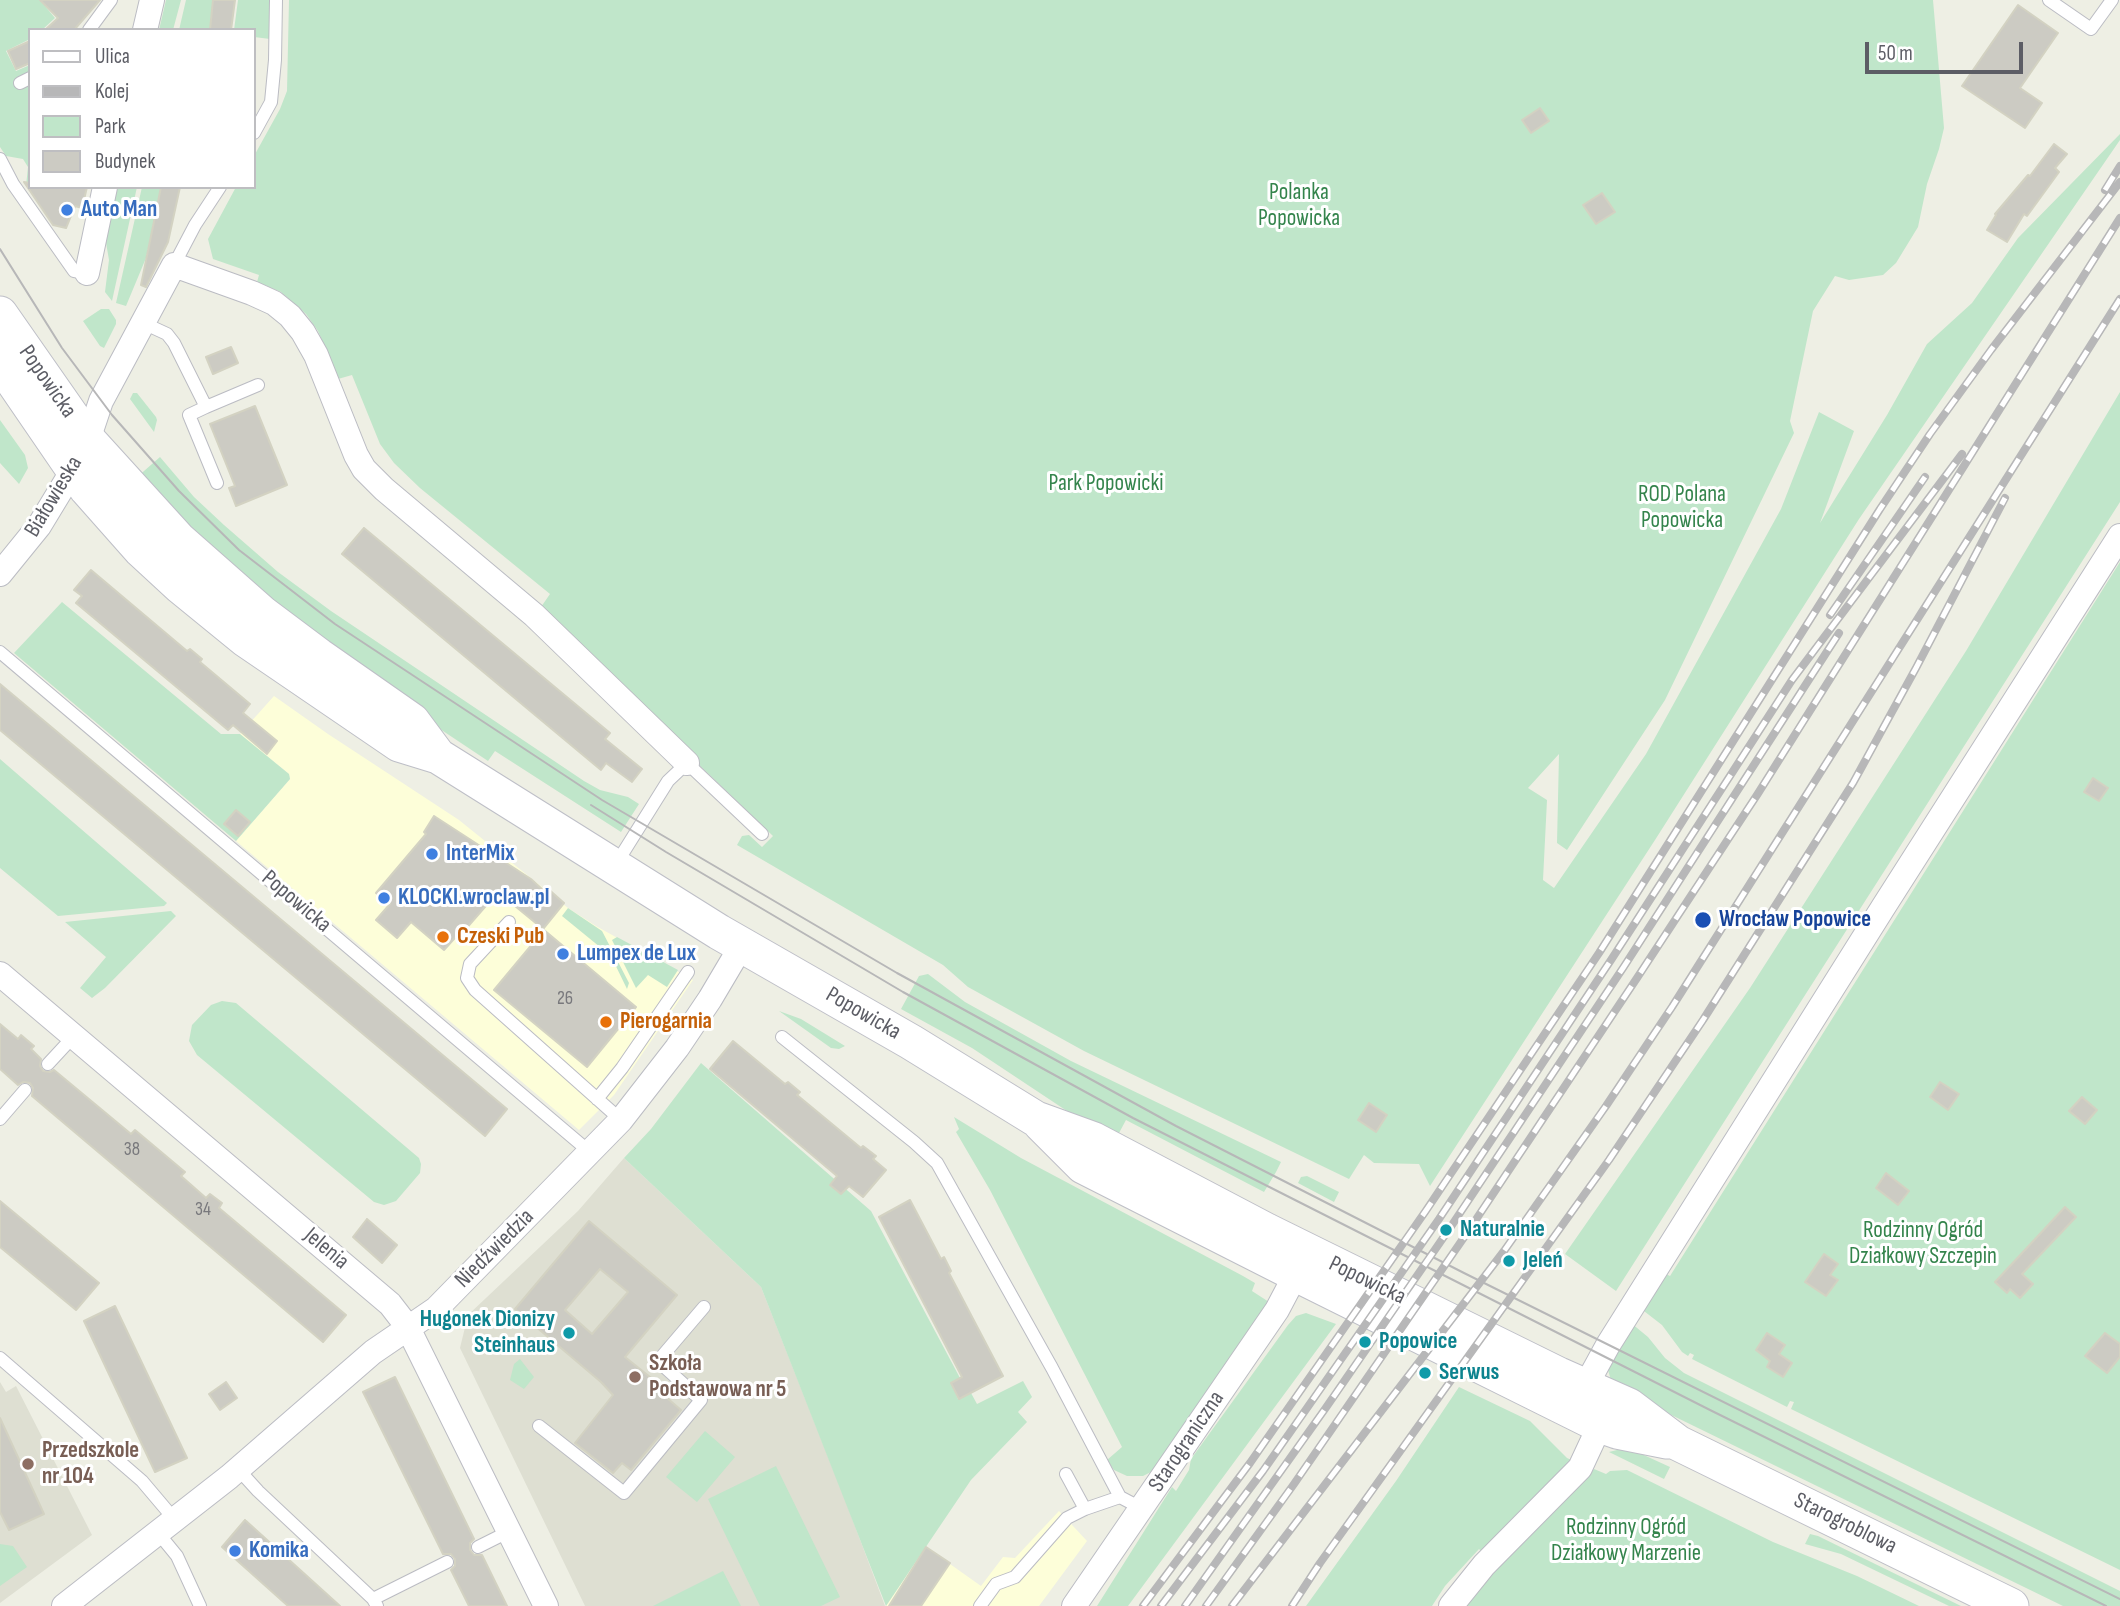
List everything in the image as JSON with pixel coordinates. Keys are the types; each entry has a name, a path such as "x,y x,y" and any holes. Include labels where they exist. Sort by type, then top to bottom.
{"street":[{"path":"145,28 152,0"},
{"path":"87,273 106,189"},
{"path":"174,265 252,293 274,303 290,316 316,355 364,469 534,615 687,763"},
{"name":"Białowieska","path":"0,574 39,526 80,455 101,401 174,265"},
{"name":"Popowicka","path":"0,314 80,455"},
{"name":"Popowicka","path":"0,362 80,455 142,501 205,563 274,623 412,721 438,756 742,945 902,1036 1036,1119 1094,1140 1267,1231 1585,1387"},
{"path":"1585,1387 1608,1345 2120,536"},
{"name":"Niedźwiedzia","path":"64,1606 238,1469 373,1352 407,1326 436,1309 592,1153 621,1120 685,1037 742,945"},
{"name":"Jelenia","path":"0,974 390,1304 407,1326 546,1606"},
{"name":"Popowicka","path":"1036,1119 1083,1166 1600,1425"},
{"name":"Starograniczna","path":"1074,1606 1131,1502 1277,1310 1296,1274"},
{"name":"Starogroblowa","path":"1585,1387 1629,1406 1678,1443 2011,1606"},
{"path":"1451,1606 1484,1565 1580,1468 1600,1425"},
{"name":"Starogroblowa","path":"1600,1425 1678,1443"}],"lane":[{"path":"90,28 111,0"},
{"path":"256,129 271,102 276,0"},
{"path":"2049,0 2091,29 2112,0"},
{"path":"0,159 13,184 74,271 87,273"},
{"path":"174,265 195,225 219,189"},
{"path":"141,323 167,334 174,343 206,407"},
{"path":"217,483 189,415 258,386"},
{"name":"Popowicka","path":"0,652 592,1153"},
{"path":"614,867 668,781 687,763 762,834"},
{"path":"509,922 470,964 467,978 475,990 621,1120"},
{"path":"597,1099 622,1068 688,972"},
{"path":"48,1065 73,1037"},
{"path":"782,1037 937,1163 1131,1502 1085,1509 1067,1518 1015,1577 996,1584 980,1606"},
{"path":"0,1119 25,1090"},
{"path":"539,1426 624,1493 701,1400 659,1361 704,1307"},
{"path":"0,1359 142,1481 167,1527 200,1606"},
{"path":"238,1469 375,1603 447,1562"},
{"path":"1066,1474 1085,1509"},
{"path":"478,1547 510,1531"}],"shaded area":[{"path":"274,696 459,820 568,908 693,980 614,1095 579,1130 236,841 290,779 289,774 240,734"},
{"name":"Szkoła Podstawowa nr 5","path":"624,1158 761,1287 885,1606 585,1606 460,1348 468,1315 578,1211"},
{"name":"Przedszkole nr 104","path":"0,1382 6,1392 16,1386 92,1535 0,1603"},
{"path":"1059,1511 1087,1541 1039,1606 886,1606 926,1547 981,1586 1003,1557 1015,1558"}],"green space":[{"path":"0,0 40,0 55,18 44,28 28,28 28,40 6,51 16,71 28,66 28,167 23,159 6,156 0,147"},
{"path":"166,0 181,0 174,28 159,28"},
{"path":"186,0 213,0 211,28 179,28"},
{"path":"238,0 271,0 270,39 256,37 256,28 234,28"},
{"name":"Park Popowicki","path":"289,0 1933,0 1944,128 1927,184 1918,227 1896,263 1883,275 1849,280 1835,276 1813,311 1790,421 1794,433 1665,700 1567,850 1557,843 1559,754 1528,788 1547,800 1543,880 1554,888 1646,754 1781,509 1819,412 1854,431 1820,523 1927,344 1972,303 2018,238 2120,134 2120,140 1859,519 1430,1186 1419,1164 1374,1163 1364,1155 1349,1179 1084,1051 968,987 943,965 737,845 742,836 749,835 762,847 773,836 613,682 541,607 550,594 420,488 394,463 380,444 352,375 338,379 318,331 306,314 281,292 257,282 259,275 213,259 208,239 235,189 256,189 256,152 287,91"},
{"path":"117,189 137,189 112,301 105,292 109,260 105,237"},
{"path":"142,189 161,189 146,258 126,306 116,303"},
{"path":"101,309 109,309 116,320 104,348 83,321"},
{"path":"2120,392 2120,502 1616,1291 1565,1254 1750,988 1966,651"},
{"path":"133,393 137,393 156,417 154,432 130,399"},
{"path":"0,420 25,455 28,468 19,484 0,463"},
{"path":"160,457 194,497 224,525 278,572 331,611 584,781 600,790 628,797 639,804 621,832 495,751 488,761 307,635 136,478"},
{"name":"Rodzinny Ogród Działkowy Szczepin","path":"2120,562 2120,1570 1791,1409 1794,1402 1790,1401 1787,1407 1692,1359 1694,1355 1690,1353 1688,1356 1682,1352 1662,1325 1640,1308 1662,1272 1670,1276"},
{"path":"62,602 221,734 240,734 289,774 290,779 236,841 14,653"},
{"path":"0,759 167,903 164,906 58,916 0,868"},
{"path":"568,908 602,931 629,983 627,989 611,956 562,916"},
{"path":"171,911 176,916 105,988 92,998 80,988 106,957 65,922"},
{"path":"617,937 678,970 667,987 648,975 636,988 612,940"},
{"path":"928,974 965,1002 1071,1061 1281,1162 1264,1192 1126,1120 1119,1133 1076,1117 972,1048 901,1009 919,976"},
{"path":"222,1001 236,1003 419,1158 420,1173 396,1201 384,1205 374,1202 197,1055 189,1041 192,1025 211,1005"},
{"path":"779,1011 801,1019 845,1046 839,1049 831,1048"},
{"path":"701,1063 871,1211 960,1378 951,1383 958,1399 971,1393 977,1404 1023,1381 1032,1397 1018,1412 1027,1422 971,1480 886,1606 761,1287 624,1158 651,1129"},
{"path":"954,1117 1021,1158 1255,1283 1252,1291 1269,1302 1153,1471 1143,1476 1127,1476 1114,1470 1107,1460 1122,1447 990,1190 956,1132 959,1129"},
{"path":"1307,1176 1339,1192 1334,1202 1298,1183 1301,1177"},
{"path":"1306,1313 1336,1324 1128,1606 1097,1606 1172,1487 1176,1491 1189,1470 1191,1459 1288,1325 1296,1316"},
{"path":"1631,1323 1648,1337 1665,1358 1684,1373 2120,1591 2120,1606 2063,1606 1618,1389 1612,1384 1608,1370"},
{"path":"520,1359 534,1377 524,1389 510,1380 514,1364"},
{"path":"1459,1387 1530,1421 1567,1458 1574,1461 1484,1554 1479,1549 1445,1586 1432,1606 1306,1606 1396,1481"},
{"path":"705,1431 735,1457 697,1502 666,1477"},
{"path":"1621,1449 1635,1451 1670,1467 1664,1479 1609,1452"},
{"path":"776,1466 840,1597 821,1606 760,1606 708,1499"},
{"name":"Rodzinny Ogród Działkowy Marzenie","path":"1594,1469 1606,1474 1610,1471 1627,1470 1773,1542 1857,1576 1919,1606 1463,1606 1548,1510"},
{"path":"1810,1534 1961,1606 1949,1606 1841,1554 1805,1544"},
{"path":"0,1544 13,1546 27,1567 0,1586"},
{"path":"723,1571 741,1606 653,1606"}],"building":[{"path":"40,0 100,0 76,28 47,28 58,18"},
{"path":"213,0 235,0 231,28 210,28"},
{"path":"2018,5 2058,33 2020,88 2042,103 2025,128 1962,86"},
{"path":"28,42 28,64 16,69 8,51"},
{"path":"1540,108 1549,121 1531,133 1522,120"},
{"path":"2054,144 2067,154 2055,168 2059,172 2027,216 2024,214 2007,242 1987,230 1995,214 2028,175 2030,176"},
{"path":"29,189 87,189 82,208 75,206 66,228 53,225"},
{"path":"161,189 180,189 168,242 146,287 141,285"},
{"path":"1602,193 1615,212 1596,224 1583,205"},
{"path":"231,347 238,363 213,374 206,357"},
{"path":"255,406 287,485 236,506 229,488 235,486 210,424"},
{"path":"364,528 610,733 605,739 642,769 632,782 606,763 601,770 342,554"},
{"path":"91,570 187,651 190,649 202,659 200,662 250,704 243,713 277,741 267,754 233,725 228,730 76,603 82,596 74,590"},
{"path":"0,684 507,1109 485,1136 0,730"},
{"path":"2093,778 2108,788 2099,801 2084,792"},
{"path":"236,810 250,822 238,836 224,824"},
{"path":"434,816 531,879 543,890 546,887 564,903 543,929 498,892 444,950 411,922 397,938 376,920 390,904 376,893 426,834 424,832"},
{"path":"544,930 636,1007 587,1067 494,990"},
{"path":"0,1024 18,1039 21,1035 34,1046 31,1049 41,1059 40,1066 43,1071 54,1070 131,1134 135,1130 185,1172 181,1176 206,1198 210,1194 222,1203 219,1208 346,1315 323,1342 32,1096 33,1088 30,1083 23,1082 18,1085 0,1069"},
{"path":"733,1041 785,1084 788,1082 800,1092 797,1095 861,1148 863,1146 876,1156 873,1159 886,1170 863,1197 849,1186 841,1194 830,1185 837,1176 710,1069"},
{"path":"1940,1082 1959,1094 1948,1110 1930,1097"},
{"path":"2082,1097 2097,1110 2085,1124 2069,1111"},
{"path":"1369,1103 1387,1115 1376,1132 1358,1120"},
{"path":"1886,1173 1909,1191 1898,1205 1876,1188"},
{"path":"910,1200 941,1259 944,1257 951,1271 949,1273 1003,1376 959,1399 951,1383 962,1377 879,1217"},
{"path":"0,1201 99,1283 76,1310 0,1247"},
{"path":"2065,1207 2076,1217 2022,1274 2033,1284 2020,1298 2010,1289 2007,1293 1995,1282"},
{"path":"367,1219 397,1245 382,1263 353,1237"},
{"path":"589,1221 677,1295 625,1357 655,1381 652,1385 681,1410 631,1470 622,1463 613,1473 575,1443 613,1395 515,1309","holes":["600,1269 628,1292 592,1334 565,1310"]},
{"path":"1824,1254 1838,1264 1830,1275 1838,1280 1826,1296 1805,1282"},
{"path":"115,1306 187,1458 155,1472 84,1321"},
{"path":"1767,1333 1785,1345 1779,1354 1792,1363 1783,1377 1767,1367 1770,1361 1756,1350"},
{"path":"2105,1333 2120,1344 2120,1357 2107,1373 2085,1356"},
{"path":"395,1377 474,1539 470,1543 470,1550 474,1555 482,1555 507,1606 469,1606 451,1570 455,1566 455,1559 451,1554 443,1554 363,1392"},
{"path":"226,1382 237,1398 220,1410 209,1394"},
{"path":"0,1418 44,1514 9,1530 0,1512"},
{"path":"245,1520 340,1606 288,1606 222,1547"},
{"path":"926,1547 950,1563 921,1606 889,1606"}],"tram line":[{"path":"0,249 62,348 112,415 179,491 239,550 335,624 602,800 897,973 1176,1126 1464,1273 2120,1599"},
{"path":"591,805 903,992 1133,1118 1710,1410 2106,1606"}],"railway":[{"path":"2105,190 2120,166"},
{"path":"1143,1606 1250,1463 1425,1212 1599,953 1930,434 2120,182"},
{"path":"1206,1606 1294,1484 1467,1233 1637,978 1757,795 2120,218"},
{"path":"1232,1606 1504,1251 1606,1106 1672,1007 2120,299"},
{"path":"1161,1606 1263,1471 1439,1219 1792,680 1962,454"},
{"path":"1830,615 1925,477"},
{"path":"1292,1606 1609,1160 1703,1020 1853,783 2005,498"},
{"path":"1185,1606 1452,1225 1623,968 1839,633"}],"place":[{"name":"Auto Man","path":"67,210"},
{"name":"InterMix","path":"432,854"},
{"name":"KLOCKI.wroclaw.pl","path":"384,898"},
{"name":"Wrocław Popowice","path":"1703,920"},
{"name":"Czeski Pub","path":"443,937"},
{"name":"Lumpex de Lux","path":"563,954"},
{"name":"Pierogarnia","path":"606,1022"},
{"name":"Naturalnie","path":"1446,1230"},
{"name":"Jeleń","path":"1509,1261"},
{"name":"Hugonek Dionizy Steinhaus","path":"569,1333"},
{"name":"Popowice","path":"1365,1342"},
{"name":"Serwus","path":"1425,1373"},
{"name":"Szkoła Podstawowa nr 5","path":"635,1377"},
{"name":"Przedszkole nr 104","path":"28,1464"},
{"name":"Komika","path":"235,1551"}],"park label":[{"name":"Polanka Popowicka","path":"1299,206"},
{"name":"ROD Polana Popowicka","path":"1682,508"}]}
